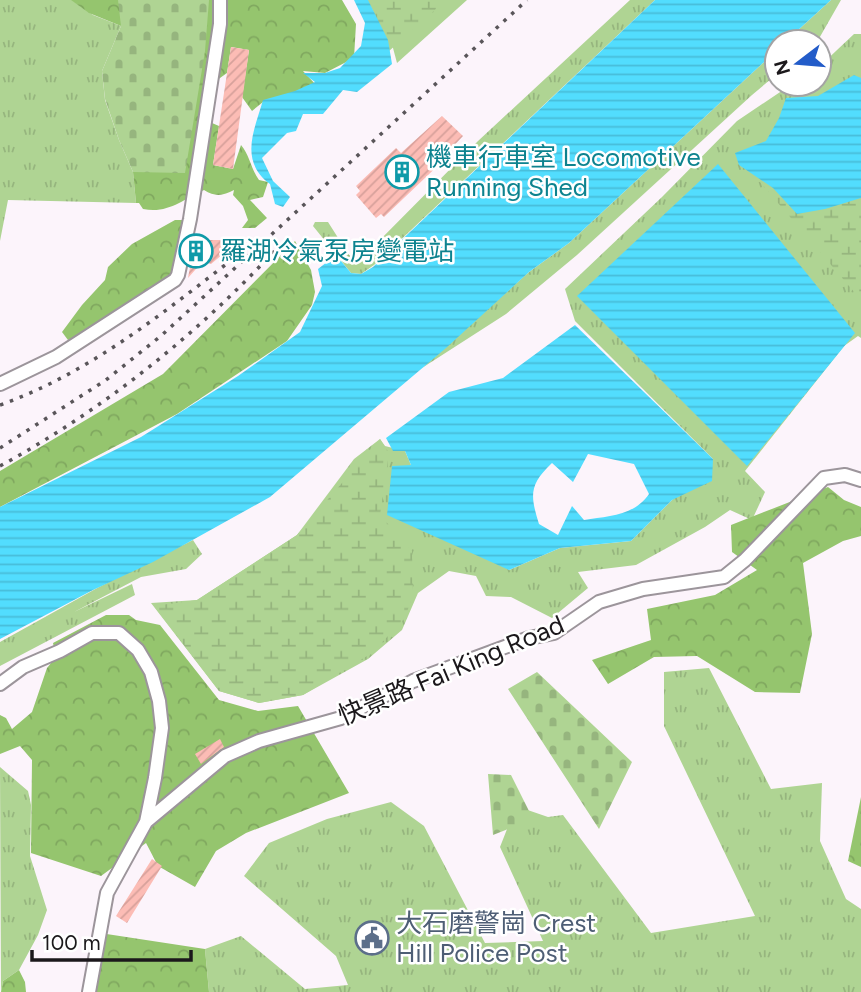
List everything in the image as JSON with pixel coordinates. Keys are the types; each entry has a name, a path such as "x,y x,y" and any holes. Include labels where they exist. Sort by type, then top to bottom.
{"street":[{"path":"0,384 56,358 176,280 197,177 220,24 220,0"},
{"name":"快景路 Fai King Road","path":"146,821 225,756 259,741 341,718 413,681 530,638 554,633 599,602 643,589 724,577 745,560 824,478 845,475 861,480"},
{"path":"0,684 23,667 92,633 119,633 138,650 154,681 162,728 155,778 146,821 107,893 89,992"}],"green space":[{"path":"0,0 72,0 93,15 121,26 102,71 105,100 133,172 136,203 8,200 0,241"},
{"path":"71,0 180,0 121,26 89,13"},
{"path":"118,0 209,0 205,51 185,173 133,172 119,140 105,99 102,71 121,26"},
{"path":"192,0 342,0 356,24 354,58 325,73 303,71 316,85 263,102 252,111 242,97 249,50 231,47 227,73 213,83 205,120 219,126 213,165 233,169 241,145 259,180 268,182 263,197 250,200 267,218 255,228 242,228 248,220 243,206 233,195 234,190 219,195 204,190 160,210 143,209 136,203 133,172 172,169"},
{"path":"367,0 467,0 397,63 393,48"},
{"path":"375,0 446,0 369,69"},
{"path":"630,0 655,0 374,265 361,274 351,273 313,226 315,222 328,222 349,255 356,259 368,252 478,141"},
{"path":"831,0 841,0 825,28 800,28"},
{"path":"854,34 861,34 861,338 858,336 844,346 745,471 765,492 752,520 730,510 636,565 578,572 588,588 552,618 511,597 486,596 476,576 449,571 418,593 402,630 368,659 303,695 259,703 219,691 151,603 197,600 297,535 354,459 380,439 385,446 405,451 411,465 509,570 560,548 631,541 713,459 575,321 565,289 737,121 771,98 833,98 833,54"},
{"path":"763,63 763,86 577,255 506,314 422,368 529,272 569,243"},
{"path":"755,176 777,186 861,198 861,300"},
{"path":"175,220 184,220 175,270 169,277 94,334 68,340 62,332 105,280 108,267 132,244"},
{"path":"295,241 311,270 315,292 312,305 287,341 177,414 0,507 0,471 163,374"},
{"path":"380,439 389,453 380,515 412,551 413,594 405,618 372,653 303,695 259,703 219,691 154,606 197,600 297,535"},
{"path":"828,487 844,500 861,507 861,536 843,541 803,563 812,634 800,693 755,692 697,656 654,657 608,684 592,660 651,640 647,609 715,595 757,570 732,552 731,525"},
{"path":"193,540 202,554 186,569 141,577 74,612 132,584 135,595 0,666 0,642 99,587"},
{"path":"106,615 129,615 136,620 160,625 219,700 258,711 298,706 349,793 246,833 216,851 195,887 158,866 146,843 101,876 31,853 32,760 20,746 0,754 0,715 6,718 12,729 32,712 47,668 56,657 53,643"},
{"path":"709,668 771,789 822,783 820,841 846,899 861,909 861,992 209,992 205,949 241,936 305,989 348,985 336,956 244,876 269,843 327,819 391,802 424,826 485,943 543,941 500,847 516,806 548,817 563,815 651,933 755,916 664,726 664,672"},
{"path":"537,672 632,762 599,829 508,689"},
{"path":"0,767 28,791 31,805 30,856 47,910 38,935 19,970 3,981 1,992"},
{"path":"488,774 511,775 533,819 493,835"},
{"path":"861,797 861,867 848,861"},
{"path":"100,933 205,949 209,992 89,992"},
{"path":"19,970 26,992 1,992 3,981"}],"water":[{"path":"354,0 368,0 388,40 392,64 357,92 343,90 323,114 303,114 296,131 287,133 262,158 273,181 290,197 283,207 275,204 270,184 260,175 252,155 253,134 263,100 315,82 303,73 325,73 340,68 361,46 365,23"},
{"path":"655,0 831,0 800,28 763,28 763,63 569,243 529,272 446,348 270,497 153,562 0,639 0,507 141,437 238,376 300,332 322,286 318,269 336,255 351,273 361,274 373,267"},
{"path":"854,75 861,78 861,198 797,214 773,188 739,165 735,153 766,141 786,98 833,98 833,87"},
{"path":"718,164 855,333 747,466 577,296"},
{"path":"575,325 713,459 712,481 672,500 631,541 560,548 509,570 387,515 392,466 411,465 405,451 393,451 386,438 449,392 503,378","holes":["588,454 634,464 649,494 636,507 620,514 584,520 572,506 558,535 539,524 533,498 535,484 552,463 573,482"]}],"building":[{"path":"231,47 249,50 233,169 213,165"},
{"name":"機車行車室 Locomotive Running Shed","path":"442,116 463,136 445,155 447,157 384,217 381,214 376,218 356,195 360,191 356,186 396,148 401,153"},
{"path":"196,235 203,236 203,240 222,240 223,254 211,264 203,261 188,278"},
{"path":"220,739 224,747 201,764 195,754"},
{"path":"152,859 162,866 127,923 116,916"},
{"name":"大石磨警崗 Crest Hill Police Post","path":"370,932 378,934 380,942 374,947 367,947 364,942 363,935"}],"railway":[{"path":"0,448 106,380 162,335 527,0"},
{"path":"0,466 77,419 150,367 217,308 281,244"},
{"path":"0,405 33,392 95,359 154,319 238,255"}],"place":[{"name":"機車行車室 Locomotive Running Shed","path":"402,172"},
{"name":"羅湖冷氣泵房變電站","path":"196,251"},
{"name":"大石磨警崗 Crest Hill Police Post","path":"372,938"}]}
